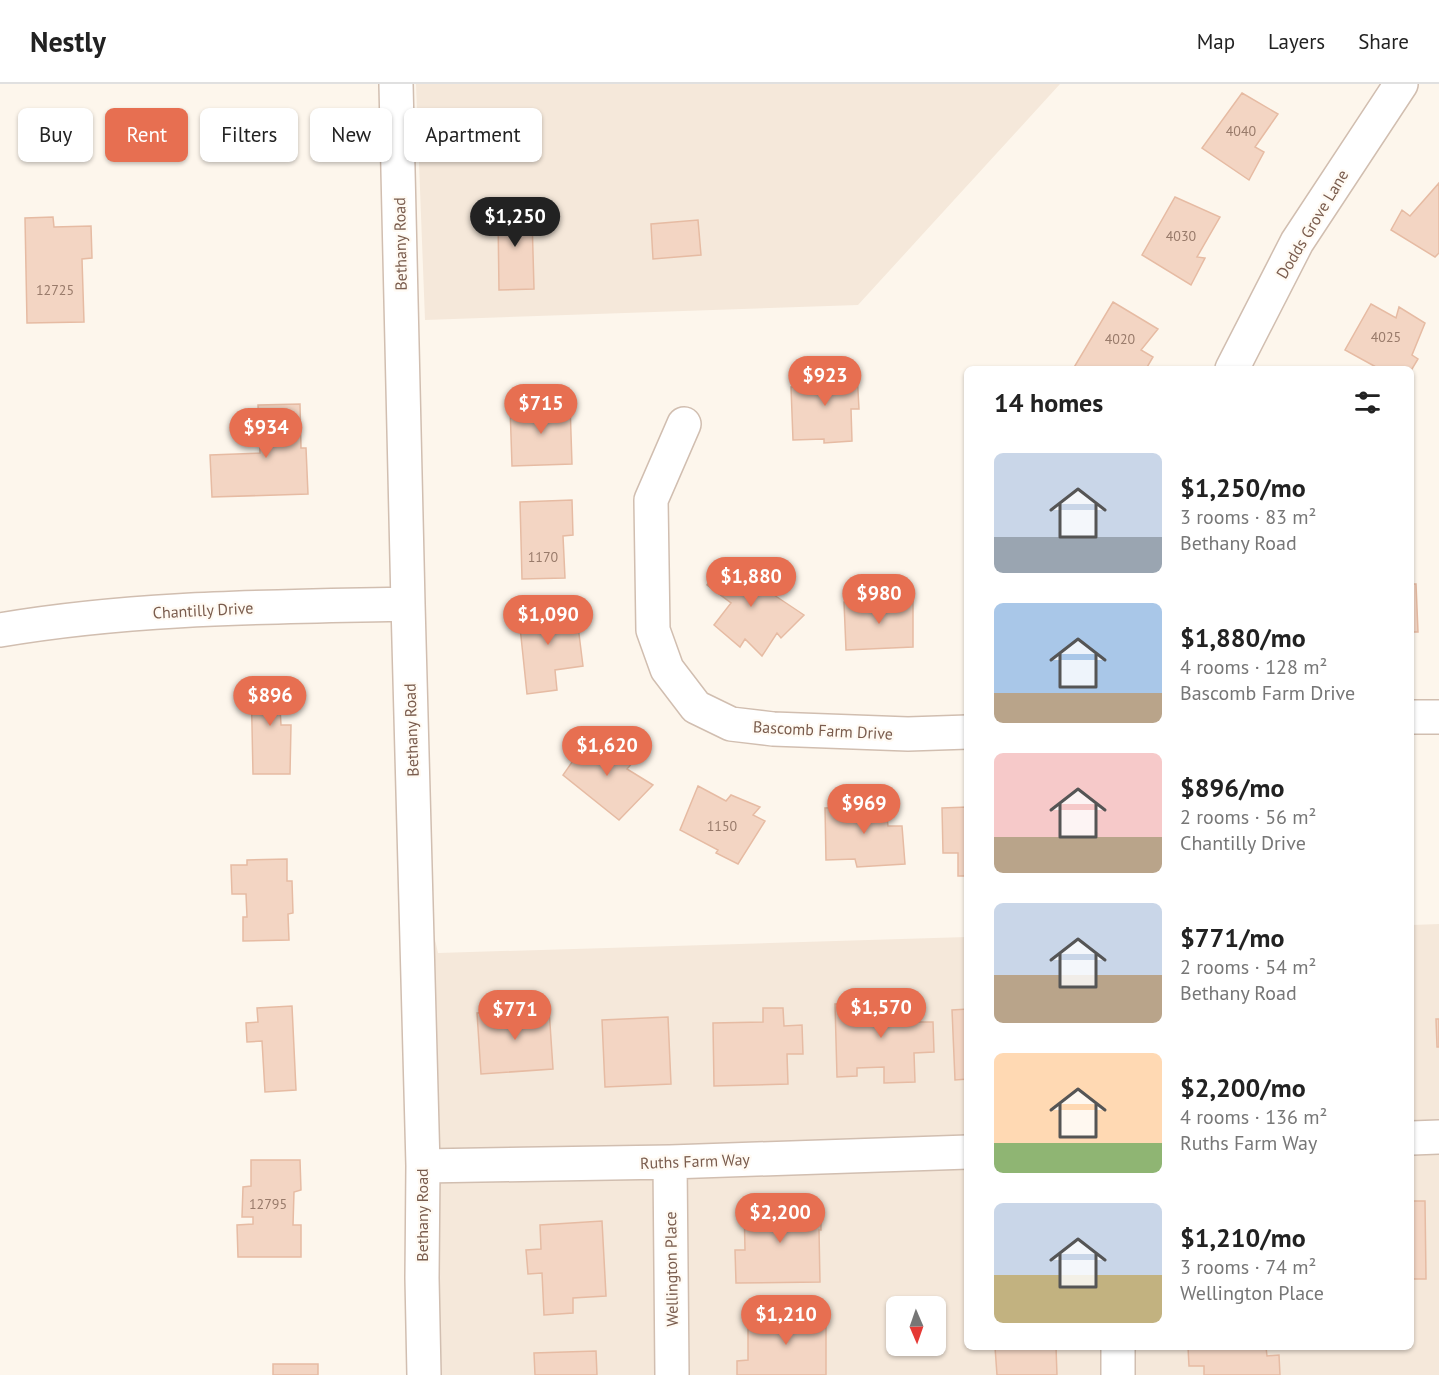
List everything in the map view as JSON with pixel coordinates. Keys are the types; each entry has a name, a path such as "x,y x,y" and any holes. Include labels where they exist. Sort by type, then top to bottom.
{"street":[{"name":"Bethany Road","path":"396,84 423,1166 424,1375"},
{"name":"Dodds Grove Lane","path":"1234,366 1297,242 1401,84"},
{"name":"Bascomb Farm Drive","path":"684,424 651,500 653,630 668,669 696,707 731,724 773,729 908,734 964,732"},
{"name":"Chantilly Drive","path":"0,630 116,615 219,608 408,604"},
{"path":"1414,717 1439,717"},
{"path":"1414,1138 1439,1137"},
{"name":"Ruths Farm Way","path":"423,1166 670,1162 964,1152"},
{"name":"Wellington Place","path":"670,1162 672,1375"},
{"path":"1118,1350 1118,1375"}],"shaded area":[{"path":"416,84 1060,84 858,305 425,320 419,162 542,162 542,108 417,108"},
{"path":"428,908 438,953 964,937 964,1350 1414,1350 1414,925 1439,924 1439,1375 441,1375"}],"building":[{"path":"1242,93 1278,114 1255,147 1264,152 1249,180 1202,148"},
{"path":"1439,183 1439,253 1435,257 1391,230 1402,210 1410,216"},
{"path":"1175,197 1220,217 1197,257 1205,258 1191,285 1142,255"},
{"path":"525,202 526,217 532,217 534,289 499,290 498,218 500,217 500,203"},
{"path":"53,217 54,227 91,226 92,258 82,259 84,322 27,323 25,218"},
{"path":"698,220 701,255 653,259 651,224"},
{"path":"1113,302 1158,329 1141,350 1153,357 1148,366 1075,366"},
{"path":"1371,304 1396,318 1399,307 1425,323 1412,355 1418,359 1414,366 1374,366 1345,350"},
{"path":"857,372 859,409 851,409 852,441 824,443 824,439 793,440 791,387 811,386 811,373"},
{"path":"300,404 301,448 306,448 308,494 212,497 210,455 260,453 258,405"},
{"path":"570,404 572,464 512,466 510,406"},
{"path":"572,500 573,535 563,536 565,578 522,579 520,502"},
{"path":"730,558 773,586 768,591 804,615 781,638 777,633 762,656 745,639 740,647 714,625 731,603 707,585"},
{"path":"1414,584 1416,584 1418,632 1414,632"},
{"path":"913,601 913,647 846,650 844,602"},
{"path":"544,605 545,613 576,610 583,666 555,670 557,690 527,694 518,608"},
{"path":"251,678 287,678 288,708 280,708 281,725 291,725 290,774 253,774"},
{"path":"591,735 634,761 627,769 653,785 619,820 563,775"},
{"path":"698,786 726,801 731,795 760,807 753,815 765,821 738,864 716,853 718,850 680,830"},
{"path":"856,797 885,798 888,826 902,826 905,864 857,867 855,859 826,860 825,808 858,807"},
{"path":"964,807 964,876 958,876 958,853 943,853 942,808"},
{"path":"287,859 287,881 292,881 293,913 288,914 289,940 243,941 243,917 247,917 246,894 232,894 231,865 247,865 247,860"},
{"path":"912,1001 912,1022 933,1022 934,1052 914,1053 915,1082 884,1083 884,1067 857,1068 857,1076 837,1077 835,1004"},
{"path":"292,1006 296,1090 265,1092 262,1041 247,1042 246,1023 258,1022 257,1008"},
{"path":"763,1008 783,1008 784,1026 802,1025 803,1054 787,1054 788,1084 714,1086 713,1023 763,1022"},
{"path":"549,1009 553,1069 481,1074 477,1013"},
{"path":"964,1009 964,1079 955,1080 952,1010"},
{"path":"668,1017 671,1084 605,1087 602,1020"},
{"path":"1436,1019 1439,1019 1439,1047 1437,1047"},
{"path":"251,1160 300,1160 301,1190 294,1192 293,1225 301,1225 301,1257 238,1257 237,1225 253,1224 253,1217 242,1217 243,1187 251,1186"},
{"path":"1414,1201 1425,1201 1426,1279 1414,1279"},
{"path":"821,1203 820,1282 736,1283 735,1250 745,1250 744,1204"},
{"path":"602,1221 606,1296 573,1298 573,1313 544,1315 542,1273 528,1274 526,1250 541,1249 540,1225"},
{"path":"826,1316 826,1375 737,1375 737,1361 748,1360 748,1317"},
{"path":"995,1350 1056,1350 1057,1375 997,1375"},
{"path":"1188,1350 1266,1350 1267,1356 1279,1355 1280,1375 1204,1375 1204,1366 1189,1366"},
{"path":"596,1351 597,1375 535,1375 534,1353"},
{"path":"273,1364 318,1364 318,1375 273,1375"}]}
